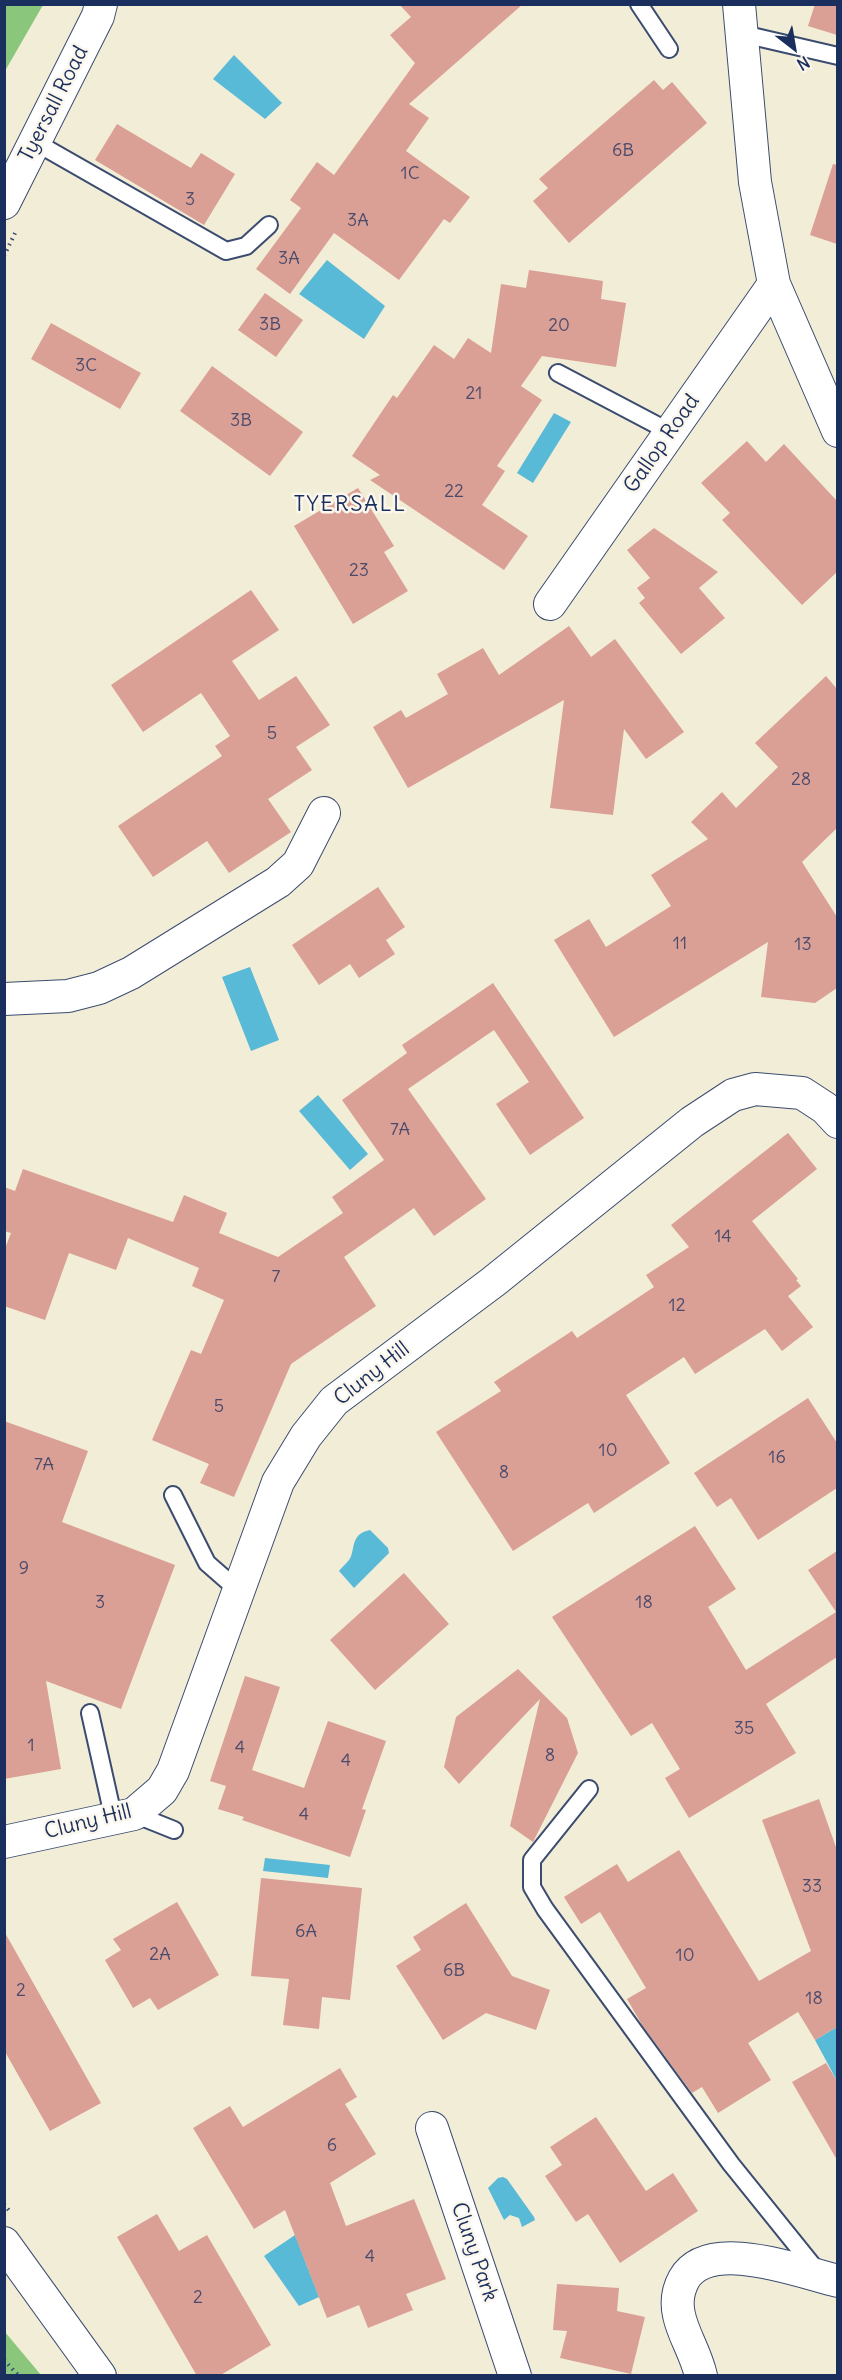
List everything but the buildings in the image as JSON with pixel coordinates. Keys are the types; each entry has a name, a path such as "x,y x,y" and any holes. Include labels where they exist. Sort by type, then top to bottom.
{"street":[{"name":"Tyersall Road","path":"4,203 98,16 101,4"},
{"path":"741,19 755,182 774,284 831,399 837,431"},
{"name":"Gallop Road","path":"550,604 774,284"},
{"path":"4,999 68,996 99,988 131,973 278,882 298,864 324,813"},
{"name":"Cluny Hill","path":"4,1842 124,1817 162,1790 173,1771 278,1482 306,1436 334,1401 493,1282 692,1122 733,1095 755,1089 802,1093 825,1108 837,1122"},
{"name":"Cluny Park","path":"432,2128 515,2376"},
{"path":"4,2243 100,2376"},
{"path":"701,2376 697,2356 679,2314 678,2289 687,2274 702,2264 721,2258 750,2259 830,2279"}],"lane":[{"path":"639,4 669,50"},
{"path":"741,19 837,56"},
{"path":"35,142 226,251 246,246 270,225"},
{"path":"558,373 670,432"},
{"path":"173,1496 207,1563 239,1591"},
{"path":"90,1713 124,1817 174,1830"},
{"path":"589,1789 532,1860 532,1887 545,1910 731,2164 830,2279"}],"path":[{"path":"4,2360 19,2376"}],"green space":[{"path":"4,5 43,5 5,71"},
{"path":"5,2332 41,2375 5,2375"}],"water":[{"path":"234,55 282,103 265,119 213,79"},
{"path":"327,260 385,306 364,339 299,294"},
{"path":"554,413 571,422 533,483 517,473"},
{"path":"250,967 279,1040 251,1051 222,977"},
{"path":"318,1095 368,1154 350,1170 299,1111"},
{"path":"370,1530 388,1548 389,1553 354,1588 339,1571 351,1556 354,1543 359,1535"},
{"path":"265,1858 330,1865 328,1878 263,1871"},
{"path":"837,2027 837,2081 815,2040"},
{"path":"498,2178 507,2179 535,2220 522,2227 519,2218 510,2215 504,2220 488,2188"},
{"path":"295,2235 319,2297 299,2306 264,2256"}],"district":[{"name":"TYERSALL","path":"350,505"}]}
